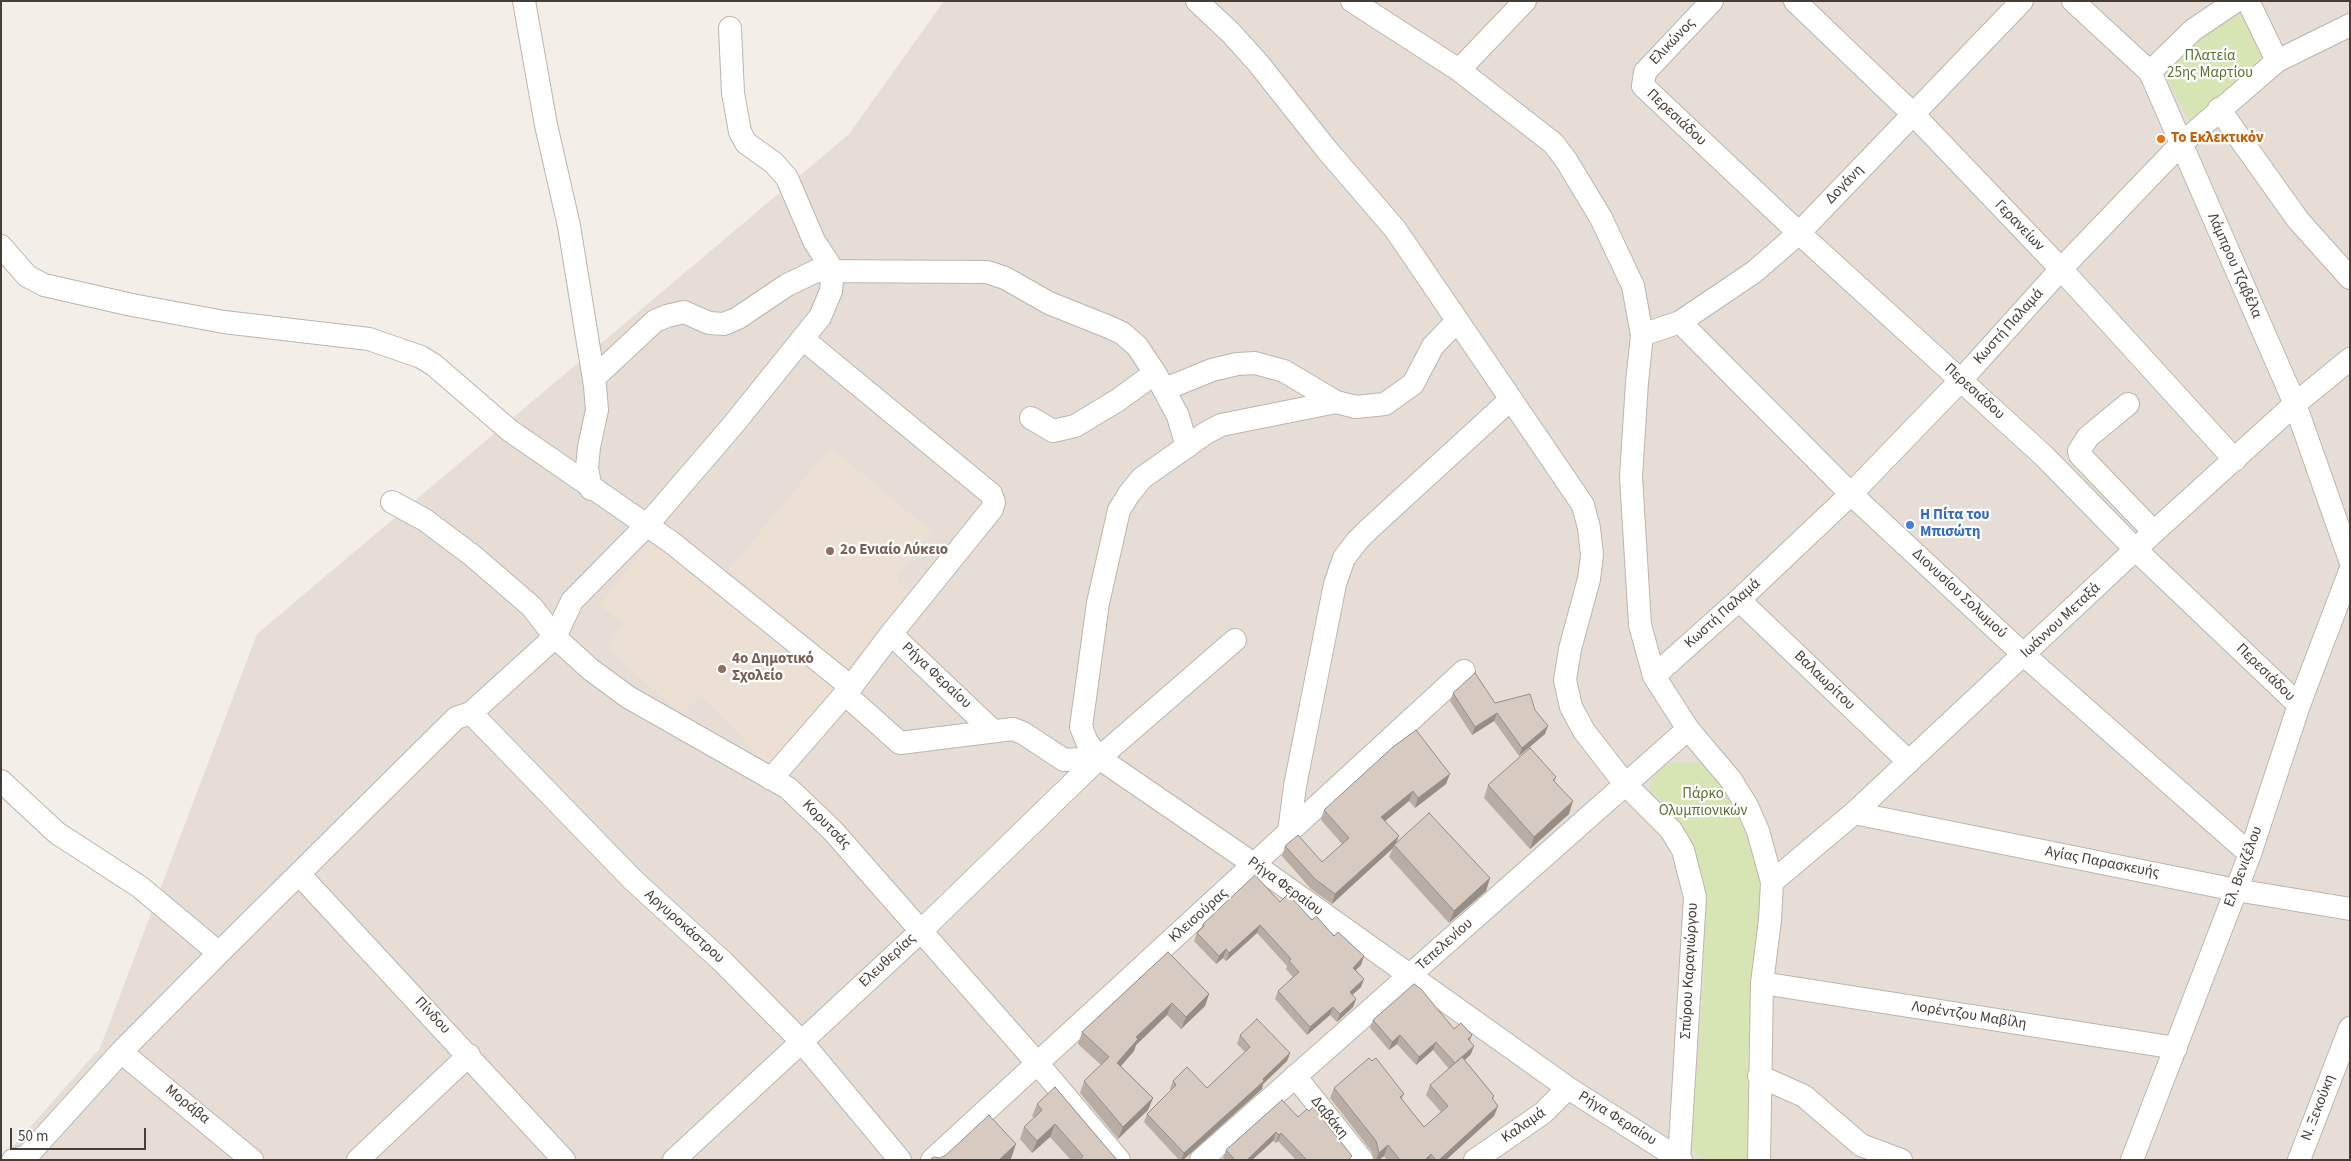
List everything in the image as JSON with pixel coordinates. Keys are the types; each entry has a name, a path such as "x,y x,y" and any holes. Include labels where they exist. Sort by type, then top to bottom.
{"street":[{"path":"524,1 546,126 569,226 594,378 597,410 589,447 588,468 591,489"},
{"name":"Σπύρου Καραγιώργου","path":"1197,1 1231,33 1258,63 1327,150 1395,229 1583,504 1589,528 1592,555 1565,680 1571,707 1584,731 1626,784 1671,830 1683,850 1695,897 1680,1159"},
{"path":"1352,1 1459,70 1536,128 1553,144 1566,160 1601,218 1628,272 1638,303 1642,335 1635,399 1631,476 1640,625 1654,676 1688,729 1731,780 1747,806 1758,831 1772,882 1770,920 1762,983 1759,1160"},
{"path":"1459,70 1525,1"},
{"name":"Ελικώνος","path":"1643,86 1644,72 1712,1"},
{"name":"Γερανείων","path":"1795,1 1913,114 2061,269 2234,460"},
{"name":"Δογάνη","path":"1642,335 1680,322 1754,272 1799,234 2022,1"},
{"name":"Λάμπρου Τζαβέλα","path":"2073,1 2150,72 2295,404 2349,557"},
{"path":"2150,72 2193,30 2236,1"},
{"path":"2248,1 2277,61"},
{"name":"Κωστή Παλαμά","path":"1654,676 1739,600 1851,494 1961,380 2061,269 2181,144 2219,109 2277,61 2350,25"},
{"path":"24,1158 120,1052 299,874 464,715 555,637 572,601 647,525 803,339 826,305 833,270 814,241 787,178 774,162 746,143 740,132 733,93 730,28"},
{"name":"Περεσιάδου","path":"1643,86 1799,234 2044,456 2136,550 2298,705"},
{"path":"2219,109 2298,220 2350,278"},
{"path":"1,246 27,276 44,285 132,305 224,322 369,339 421,357 434,365 509,430 591,489 647,525 848,691 900,743 1013,729 1023,733 1064,760 1099,758"},
{"path":"594,378 655,321 684,312 709,324 724,324 738,318 787,285 816,270 987,272 1012,281 1049,303 1122,333 1137,346 1160,381 1178,416 1187,447"},
{"path":"1031,418 1053,431 1075,426 1118,400 1160,381 1237,364 1255,363 1284,371 1336,402 1356,407 1385,404 1412,384 1420,374 1433,346 1457,320"},
{"name":"Διονυσίου Σολωμού","path":"1680,322 1851,494 2024,655 2250,854"},
{"path":"771,779 848,691 891,634 992,509 994,502 991,494 803,339"},
{"name":"Ιωάννου Μεταξά","path":"1772,882 1854,813 2154,532 2295,404 2350,359"},
{"path":"1289,832 1295,786 1335,584 1344,558 1356,541 1511,399"},
{"name":"Ρήγα Φεραίου","path":"1336,402 1221,425 1206,433 1142,478 1129,494 1119,510 1098,603 1080,727 1086,742 1099,758 1255,865 1409,977 1568,1088 1680,1159"},
{"path":"2128,404 2088,437 2079,451 2080,455 2154,532"},
{"name":"Κορυτσάς","path":"392,502 425,520 473,556 532,607 555,637 590,669 628,697 788,788 803,801 833,831 1038,1064 1119,1160"},
{"name":"Ελ. Βενιζέλου","path":"2132,1160 2250,854 2298,705 2349,557"},
{"name":"Βαλαωρίτου","path":"1739,600 1909,762"},
{"name":"Ρήγα Φεραίου","path":"891,634 993,731"},
{"name":"Ελευθερίας","path":"674,1160 921,931 1099,758 1235,640"},
{"name":"Κλεισούρας","path":"932,1160 1464,671"},
{"name":"Αργυροκάστρου","path":"464,715 633,880 723,962 801,1041 900,1160"},
{"name":"Τεπελενίου","path":"1201,1160 1688,729"},
{"path":"1,781 58,833 140,887 219,953"},
{"name":"Αγίας Παρασκευής","path":"1854,813 2236,890 2350,909"},
{"name":"Πίνδου","path":"299,874 470,1056 564,1160"},
{"name":"Λορέντζου Μαβίλη","path":"1762,983 2176,1048"},
{"name":"Ν. Ξεκούκη","path":"2298,1160 2350,1028"},
{"name":"Μοράβα","path":"120,1052 252,1160"},
{"path":"366,1157 470,1056"},
{"name":"Δαβάκη","path":"1295,1076 1362,1160"},
{"path":"1759,1076 1804,1096 1861,1145 1902,1160"},
{"name":"Καλαμά","path":"1476,1160 1543,1113 1568,1088"}],"shaded area":[{"path":"944,1 2350,1 2350,1160 1,1160 100,1048 257,634 849,134"},
{"name":"2ο Ενιαίο Λύκειο","path":"831,447 933,533 898,575 898,581 909,592 847,668 728,570"},
{"name":"4ο Δημοτικό Σχολείο","path":"654,536 762,622 836,690 770,767 701,695 681,715 607,647 623,622 599,606"}],"green space":[{"name":"Πλατεία 25ης Μαρτίου","path":"2245,8 2266,55 2190,121 2163,72 2198,37"},
{"name":"Πάρκο Ολυμπιονικών","path":"1682,761 1703,764 1728,783 1759,872 1761,918 1747,1067 1748,1160 1702,1160 1691,1149 1704,972 1704,886 1694,846 1673,814 1650,791 1651,779 1663,766"}],"building":[{"path":"1475,673 1495,703 1530,694 1535,710 1548,726 1522,748 1497,713 1475,727 1453,693"},
{"path":"1416,730 1450,774 1418,798 1413,791 1381,817 1399,836 1335,894 1315,879 1285,846 1298,835 1322,862 1349,838 1324,810 1393,747"},
{"path":"1530,748 1556,777 1553,780 1573,801 1534,837 1488,785"},
{"path":"1429,813 1490,878 1454,911 1394,845"},
{"path":"1255,875 1280,902 1288,894 1312,920 1316,916 1334,936 1338,932 1364,956 1353,968 1364,979 1350,992 1356,999 1340,1014 1333,1007 1310,1027 1278,991 1299,972 1289,961 1291,959 1260,925 1229,953 1226,949 1219,956 1197,933 1204,926 1203,924"},
{"path":"1168,952 1209,994 1186,1017 1172,1003 1136,1037 1138,1039 1117,1063 1153,1098 1123,1127 1084,1081 1109,1057 1082,1032"},
{"path":"1414,984 1421,989 1454,1029 1461,1023 1472,1035 1468,1039 1474,1046 1455,1063 1436,1042 1419,1057 1400,1035 1392,1042 1373,1020"},
{"path":"1257,1019 1290,1053 1263,1079 1264,1081 1184,1153 1147,1114 1176,1085 1173,1081 1187,1067 1207,1088 1250,1047 1240,1035"},
{"path":"1462,1057 1494,1096 1492,1098 1498,1106 1439,1160 1436,1160 1431,1154 1425,1160 1400,1160 1388,1145 1379,1153 1376,1141 1334,1088 1369,1058 1372,1061 1376,1058 1404,1094 1400,1097 1424,1127 1448,1106 1430,1085"},
{"path":"1055,1087 1117,1160 1080,1160 1083,1156 1055,1124 1037,1141 1024,1127 1042,1110 1037,1104"},
{"path":"1282,1100 1298,1117 1307,1109 1309,1111 1313,1107 1352,1156 1348,1160 1307,1160 1281,1133 1279,1135 1276,1132 1247,1160 1235,1160 1226,1150"},
{"path":"989,1115 1016,1144 999,1160 930,1160 933,1157 940,1158 946,1155"}],"place":[{"name":"Το Εκλεκτικὀν","path":"2161,139"},
{"name":"Η Πίτα του Μπισώτη","path":"1910,525"},
{"name":"2ο Ενιαίο Λύκειο","path":"830,551"},
{"name":"4ο Δημοτικό Σχολείο","path":"722,669"}]}
